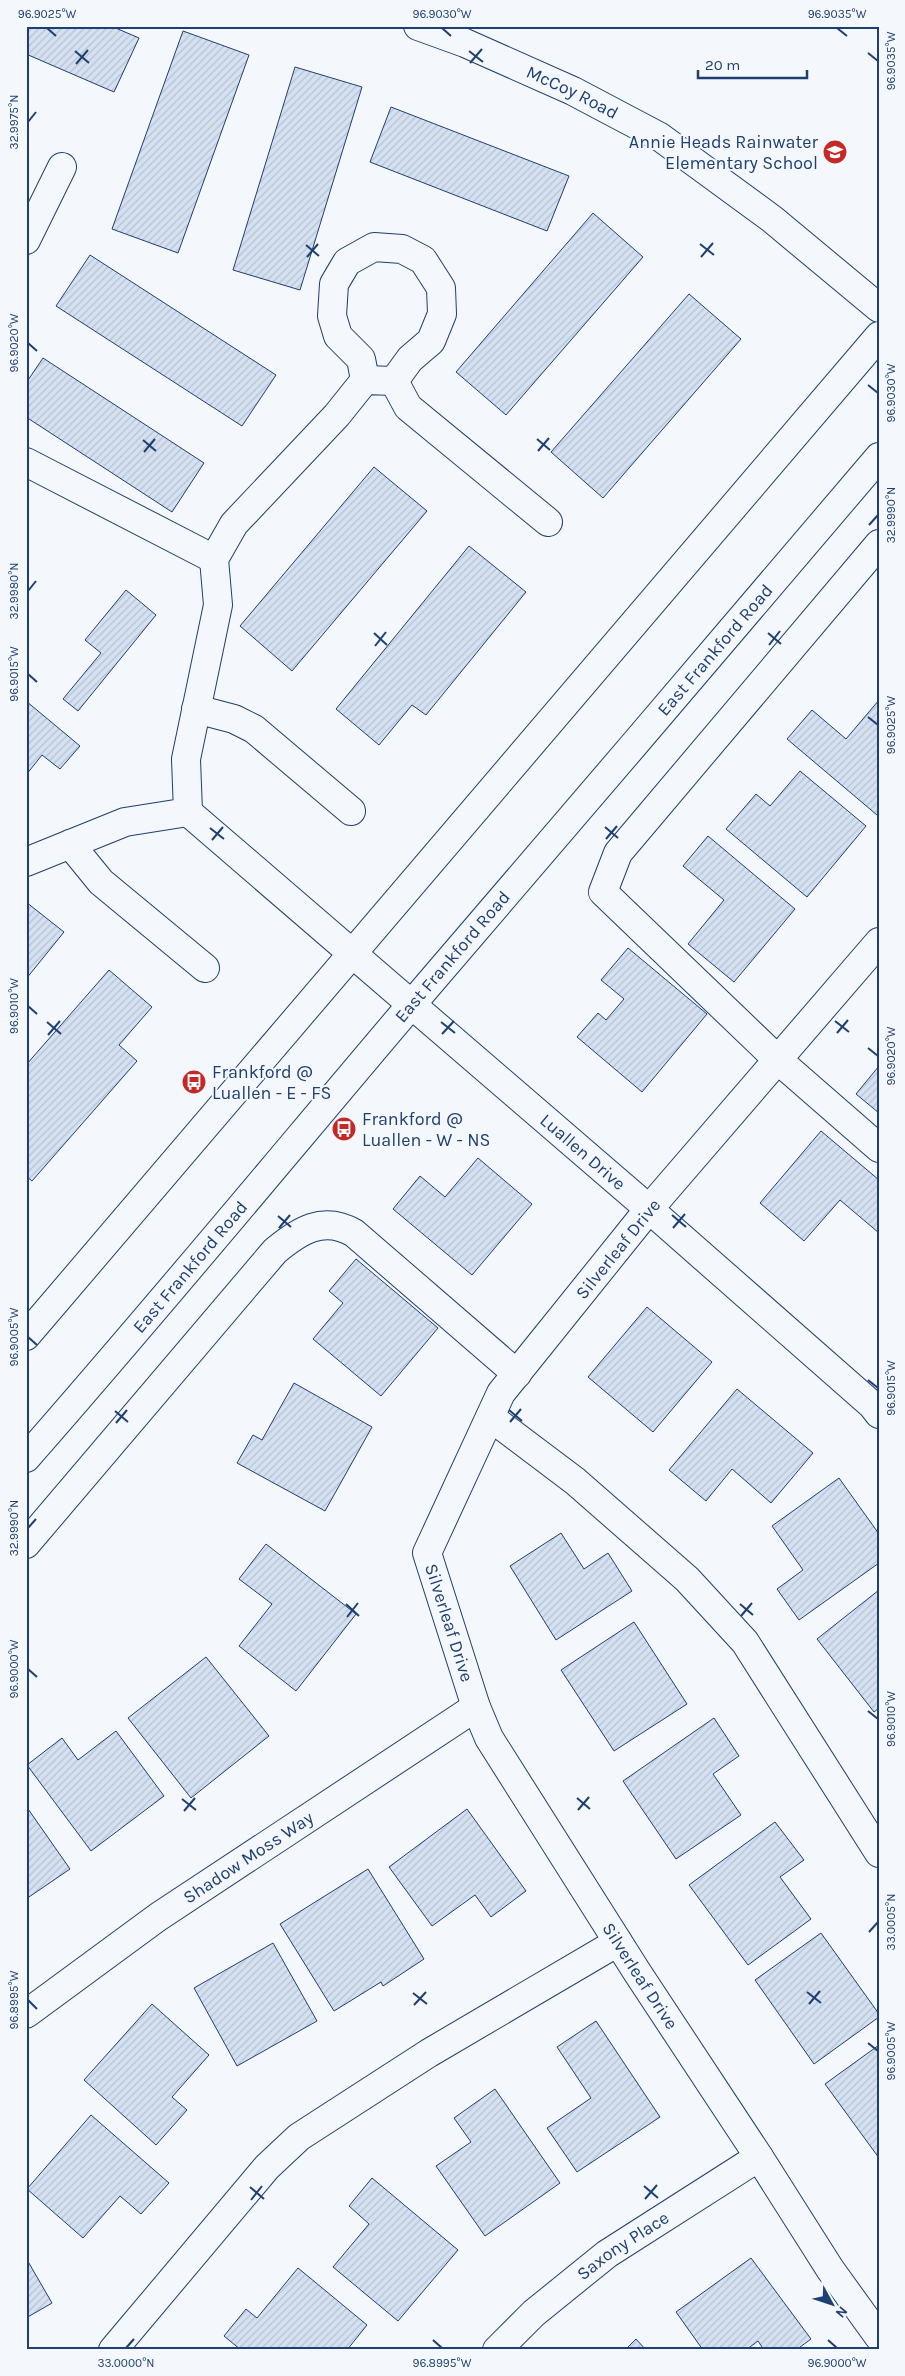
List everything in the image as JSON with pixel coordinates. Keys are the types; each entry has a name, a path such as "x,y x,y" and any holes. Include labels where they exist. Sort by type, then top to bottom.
{"street":[{"name":"McCoy Road","path":"418,26 467,35 660,137 772,219 879,308"},
{"path":"26,240 62,167"},
{"path":"365,380 361,359 338,336 332,316 334,284 347,262 374,248 402,248 423,260 441,288 442,314 431,340 410,359 394,381"},
{"path":"26,1336 879,336"},
{"path":"365,380 394,381"},
{"path":"26,862 125,822 188,812 186,759 218,605 214,559 234,524 337,414 365,380"},
{"path":"394,381 408,407 548,522"},
{"name":"East Frankford Road","path":"26,1458 154,1311 412,1004 704,665 879,457"},
{"path":"26,462 214,559"},
{"path":"879,544 618,853 603,892 778,1060 879,1148"},
{"path":"196,709 234,719 254,729 351,811"},
{"name":"Luallen Drive","path":"188,812 649,1209 872,1405 879,1414"},
{"path":"70,844 101,882 205,968"},
{"name":"Silverleaf Drive","path":"879,942 649,1209 501,1393 427,1553 476,1707 489,1738 618,1942 830,2269 879,2337"},
{"path":"26,1544 275,1251 296,1233 318,1226 340,1225 354,1232 517,1374"},
{"path":"490,1417 575,1481 687,1579 745,1642 879,1853"},
{"name":"Shadow Moss Way","path":"26,2014 158,1917 476,1707"},
{"path":"113,2350 266,2167 299,2137 429,2054 618,1942"},
{"name":"Saxony Place","path":"497,2350 534,2313 607,2254 759,2157"}],"building":[{"path":"26,26 111,26 139,38 114,92 26,54"},
{"path":"183,31 249,55 178,253 112,229"},
{"path":"295,67 362,87 300,290 233,270"},
{"path":"391,107 569,176 547,231 370,162"},
{"path":"593,213 643,257 506,415 456,372"},
{"path":"90,255 276,375 242,426 56,306"},
{"path":"689,294 741,339 603,498 551,452"},
{"path":"43,358 204,463 172,512 26,417 26,383"},
{"path":"374,467 427,511 292,671 240,626"},
{"path":"469,546 526,592 426,715 412,705 379,745 336,709"},
{"path":"126,590 156,615 78,711 63,699 101,653 85,640"},
{"path":"879,700 879,813 877,815 787,739 812,710 846,739"},
{"path":"26,701 80,746 60,769 42,755 26,775"},
{"path":"800,771 866,826 807,897 726,829 756,794 770,806"},
{"path":"708,836 795,909 734,982 688,944 724,900 683,866"},
{"path":"26,902 64,932 26,979"},
{"path":"628,948 707,1014 642,1092 577,1037 598,1013 606,1020 624,999 601,980"},
{"path":"109,970 152,1007 119,1045 137,1061 32,1181 26,1176 26,1065"},
{"path":"879,1066 879,1113 856,1094"},
{"path":"821,1131 879,1180 879,1233 840,1200 804,1241 760,1203"},
{"path":"478,1158 532,1204 472,1275 393,1209 420,1176 445,1197"},
{"path":"356,1259 438,1328 381,1396 313,1339 343,1303 329,1291"},
{"path":"647,1307 712,1362 653,1432 588,1377"},
{"path":"294,1383 372,1427 325,1511 237,1463 253,1435 262,1440"},
{"path":"737,1389 813,1453 771,1503 732,1469 706,1501 669,1470"},
{"path":"839,1478 879,1534 879,1563 799,1620 777,1589 803,1570 772,1526"},
{"path":"561,1533 584,1569 608,1553 632,1591 556,1640 510,1566"},
{"path":"266,1544 356,1614 296,1691 239,1646 272,1604 239,1579"},
{"path":"879,1590 879,1708 874,1712 817,1639"},
{"path":"634,1622 687,1704 614,1751 561,1670"},
{"path":"206,1657 269,1736 191,1798 128,1718"},
{"path":"714,1718 739,1756 713,1774 741,1815 676,1859 623,1781"},
{"path":"116,1731 164,1796 91,1851 27,1765 62,1738 78,1760"},
{"path":"26,1806 70,1869 26,1899"},
{"path":"467,1809 526,1891 491,1917 475,1895 432,1926 389,1867"},
{"path":"775,1822 804,1860 780,1877 811,1919 748,1965 689,1885"},
{"path":"368,1869 424,1959 383,1986 381,1982 334,2011 280,1924"},
{"path":"821,1933 879,2014 879,2017 814,2064 755,1980"},
{"path":"273,1943 317,2021 237,2066 194,1988"},
{"path":"152,2004 209,2055 172,2097 187,2110 156,2145 84,2080"},
{"path":"596,2021 660,2117 577,2172 547,2128 591,2098 557,2047"},
{"path":"879,2045 879,2158 825,2084"},
{"path":"495,2089 560,2183 485,2236 436,2166 471,2142 454,2118"},
{"path":"91,2115 169,2183 141,2214 120,2196 83,2238 27,2189"},
{"path":"372,2178 458,2250 398,2321 333,2267 369,2224 349,2206"},
{"path":"26,2258 52,2303 26,2318"},
{"path":"751,2258 811,2339 796,2350 764,2350 758,2341 746,2350 703,2350 676,2312"},
{"path":"298,2268 367,2325 347,2350 241,2350 224,2336 246,2309 257,2318"},
{"path":"636,2339 646,2350 625,2350"}],"place":[{"name":"Annie Heads Rainwater Elementary School","path":"835,152"},
{"name":"Frankford @ Luallen - E - FS","path":"194,1082"},
{"name":"Frankford @ Luallen - W - NS","path":"344,1129"}]}
